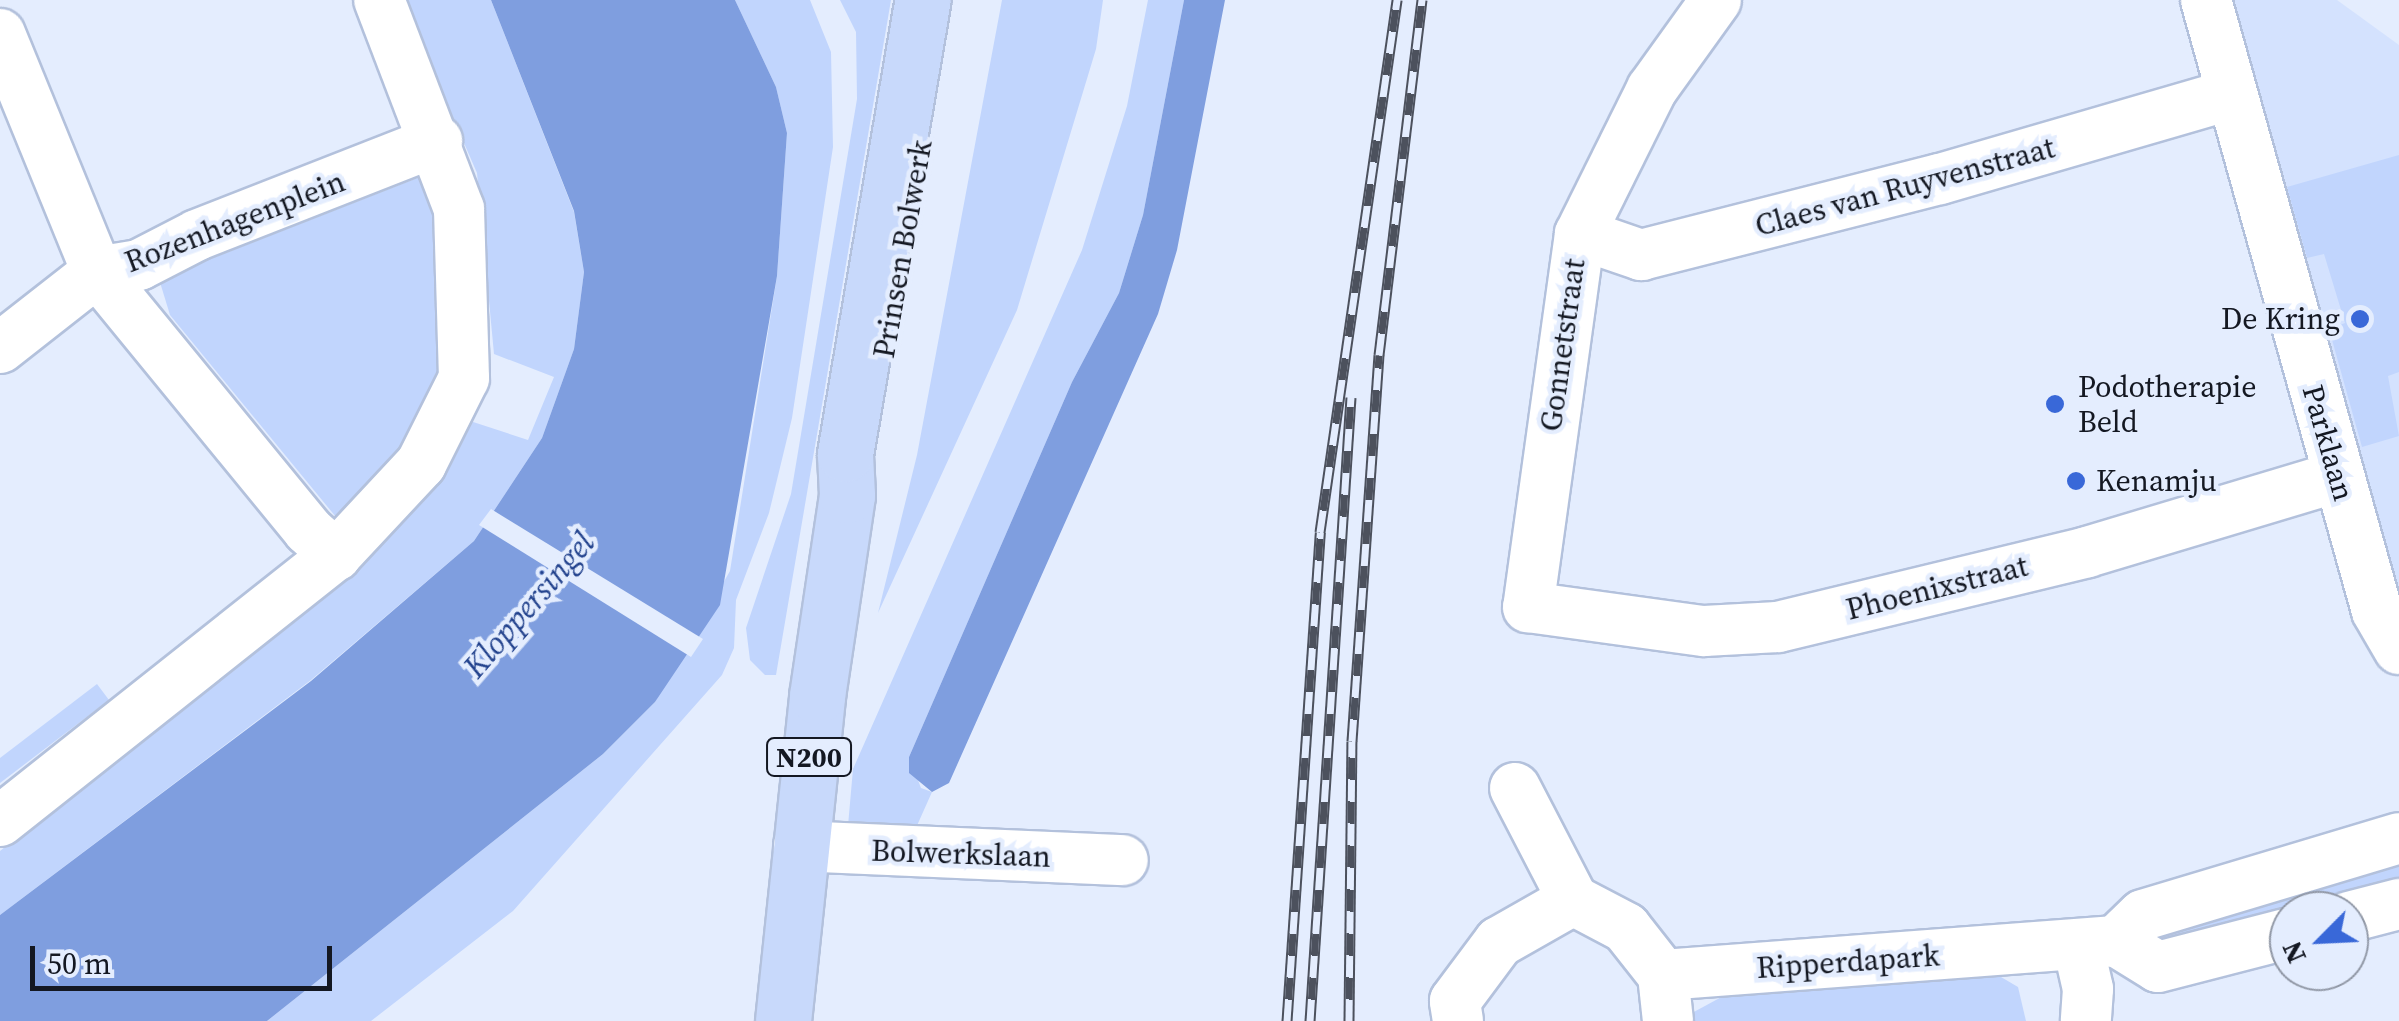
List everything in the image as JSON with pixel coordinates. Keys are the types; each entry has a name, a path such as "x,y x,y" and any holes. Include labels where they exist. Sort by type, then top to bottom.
{"main road":[{"name":"Prinsen Bolwerk","path":"782,1021 799,846 847,495 845,454 923,0"},
{"name":"Prinsen Bolwerk","path":"847,495 866,456 950,0"}],"street":[{"path":"0,821 336,555 421,464 464,378 467,304 460,209 379,0"},
{"name":"Gonnetstraat","path":"1528,607 1580,234 1652,90 1716,0"},
{"name":"Parklaan","path":"2206,0 2228,96 2377,612 2399,649"},
{"path":"0,34 97,272 0,348"},
{"name":"Claes van Ruyvenstraat","path":"1580,234 1641,254 1940,179 2228,96"},
{"name":"Rozenhagenplein","path":"97,272 140,265 197,234 437,142"},
{"name":"Rozenhagenplein","path":"97,272 308,530 336,555"},
{"name":"Phoenixstraat","path":"1528,607 1704,631 1778,626 2088,552 2338,477"},
{"path":"1514,788 1573,900 1626,928 1666,998"},
{"path":"2097,943 2143,915 2399,838"},
{"name":"Bolwerkslaan","path":"799,846 1123,860"},
{"path":"1458,1021 1455,1001 1499,942 1573,900"},
{"path":"2369,912 2399,904"},
{"path":"2097,943 2158,966 2269,938"},
{"path":"2086,1021 2097,943"},
{"name":"Ripperdapark","path":"1666,998 2097,943"}],"shaded area":[{"path":"402,0 491,0 574,212 584,272 574,349 542,438 474,541 311,680 0,915 0,851 359,566 467,420 528,440 554,377 494,354 477,173"},
{"path":"735,0 810,0 831,52 833,147 792,418 769,513 736,600 734,648 722,675 513,911 371,1021 267,1021 603,754 655,702 730,571 777,276 787,133 776,87"},
{"path":"840,0 891,0 776,675 765,675 750,660 746,628 791,494 857,99 856,32"},
{"path":"1002,0 1103,0 1096,49 1017,310 878,613 917,455"},
{"path":"1148,0 1184,0 1143,215 1119,293 1072,382 909,757 921,788 932,792 911,839 847,837 853,769 1082,250 1127,106"},
{"name":"De Kring","path":"2229,0 2337,0 2399,45 2399,594"},
{"path":"2399,155 2399,372 2388,376 2399,436 2362,447 2329,329 2345,323 2324,254 2307,258 2287,187"},
{"path":"430,173 450,350 423,430 345,528 170,315 159,279"},
{"path":"97,684 109,700 0,783 0,758"},
{"path":"2399,858 2399,887 2369,894 2278,891"},
{"path":"2269,893 2269,917 2153,944 2156,924"},
{"path":"1973,974 2001,977 2018,987 2026,1021 1694,1021 1692,1013 1727,994"}],"water":[{"name":"Kloppersingel","path":"491,0 735,0 776,87 787,133 777,276 720,605 655,702 603,754 267,1021 0,1021 0,915 311,681 474,541 542,438 574,349 584,272 574,211"},
{"path":"1184,0 1225,0 1177,250 1158,314 949,783 932,792 909,773 909,757 1072,382 1119,293 1143,215"}],"pier":[{"path":"491,509 703,639 691,657 479,525"}],"railway":[{"path":"1287,1021 1320,532 1397,0"},
{"path":"1349,1021 1352,741 1379,355 1422,0"},
{"path":"1310,1021 1351,397"}],"place":[{"name":"De Kring","path":"2360,319"},
{"name":"Podotherapie Beld","path":"2055,404"},
{"name":"Kenamju","path":"2076,481"}]}
